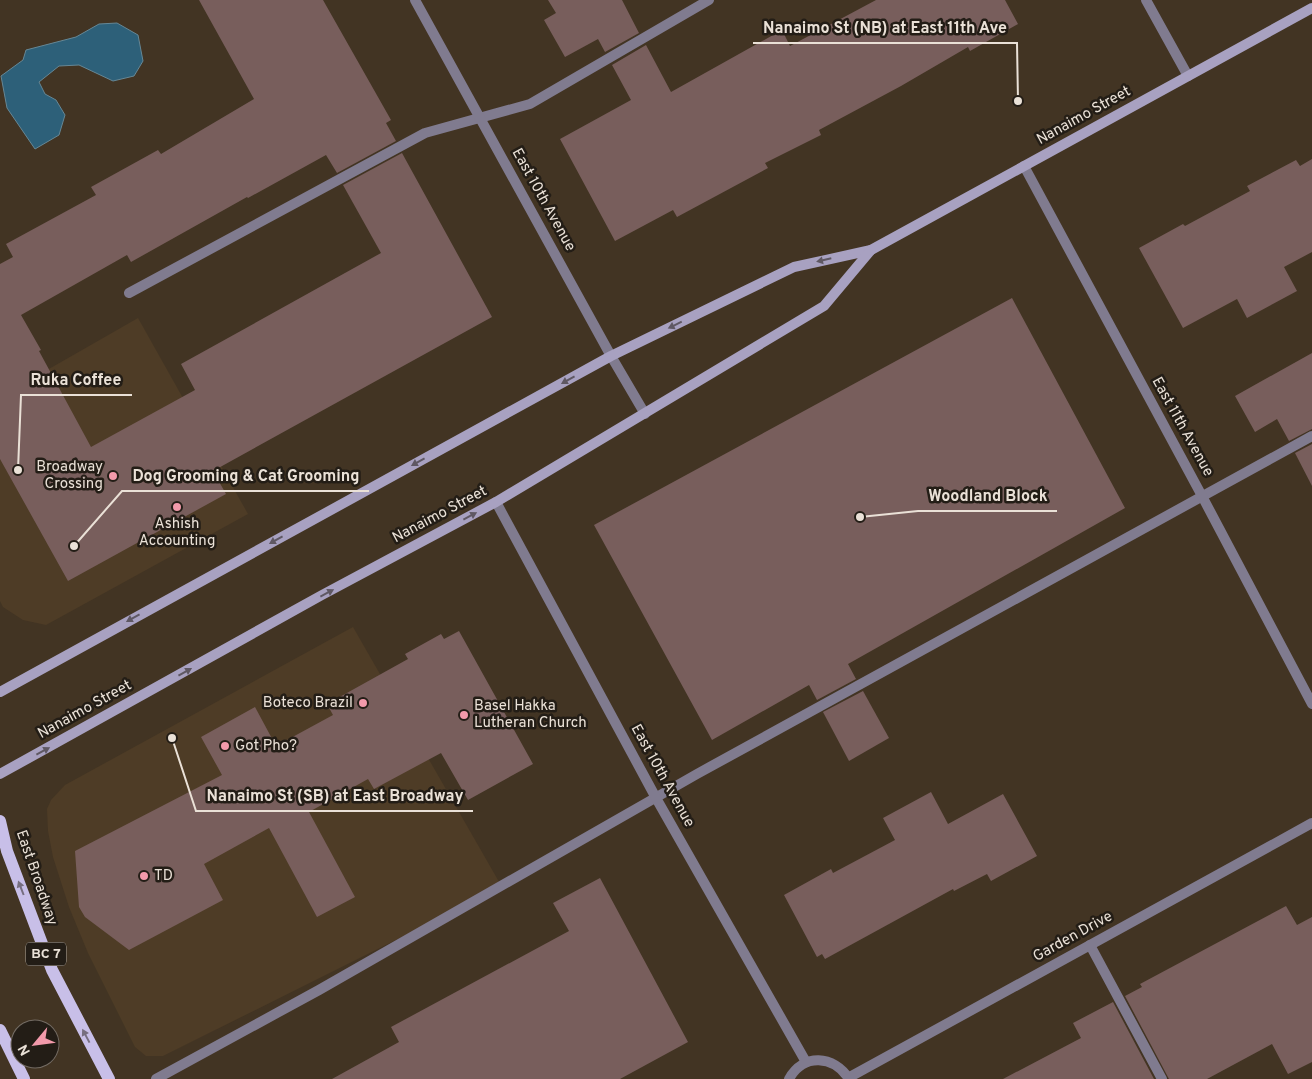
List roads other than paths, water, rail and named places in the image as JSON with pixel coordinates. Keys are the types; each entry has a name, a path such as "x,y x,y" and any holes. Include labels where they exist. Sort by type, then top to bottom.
{"main road":[{"name":"Nanaimo Street","path":"0,692 611,356 794,267 871,250 1312,8"},
{"name":"Nanaimo Street","path":"0,774 322,595 496,502 645,414 824,306 871,250"},
{"name":"East Broadway","path":"0,821 7,851 52,970 109,1079"},
{"path":"0,1030 24,1079"}],"street":[{"name":"East 10th Avenue","path":"415,0 611,356 645,414"},
{"path":"129,293 425,133 530,104 709,0"},
{"path":"1146,0 1188,76"},
{"name":"East 11th Avenue","path":"1024,166 1312,704"},
{"path":"156,1079 319,990 656,798 1312,436"},
{"name":"East 10th Avenue","path":"496,502 656,798 806,1062"},
{"name":"Garden Drive","path":"849,1078 1312,823"},
{"path":"1090,944 1162,1079"},
{"path":"789,1079 797,1068 806,1062 816,1060 825,1060 834,1064 849,1078"}],"water":[{"path":"117,23 138,35 143,61 134,76 113,81 79,65 59,66 39,82 45,94 56,100 65,115 59,135 35,149 7,108 1,76 23,60 26,50 76,37 99,24"}],"place":[{"name":"Nanaimo St (NB) at East 11th Ave","path":"1018,101"},
{"name":"Ruka Coffee","path":"18,470"},
{"name":"Broadway Crossing","path":"113,476"},
{"name":"Ashish Accounting","path":"177,507"},
{"name":"Woodland Block","path":"860,517"},
{"name":"Dog Grooming & Cat Grooming","path":"74,546"},
{"name":"Boteco Brazil","path":"363,703"},
{"name":"Basel Hakka Lutheran Church","path":"464,715"},
{"name":"Nanaimo St (SB) at East Broadway","path":"172,738"},
{"name":"Got Pho?","path":"225,746"},
{"name":"TD","path":"144,876"}]}
